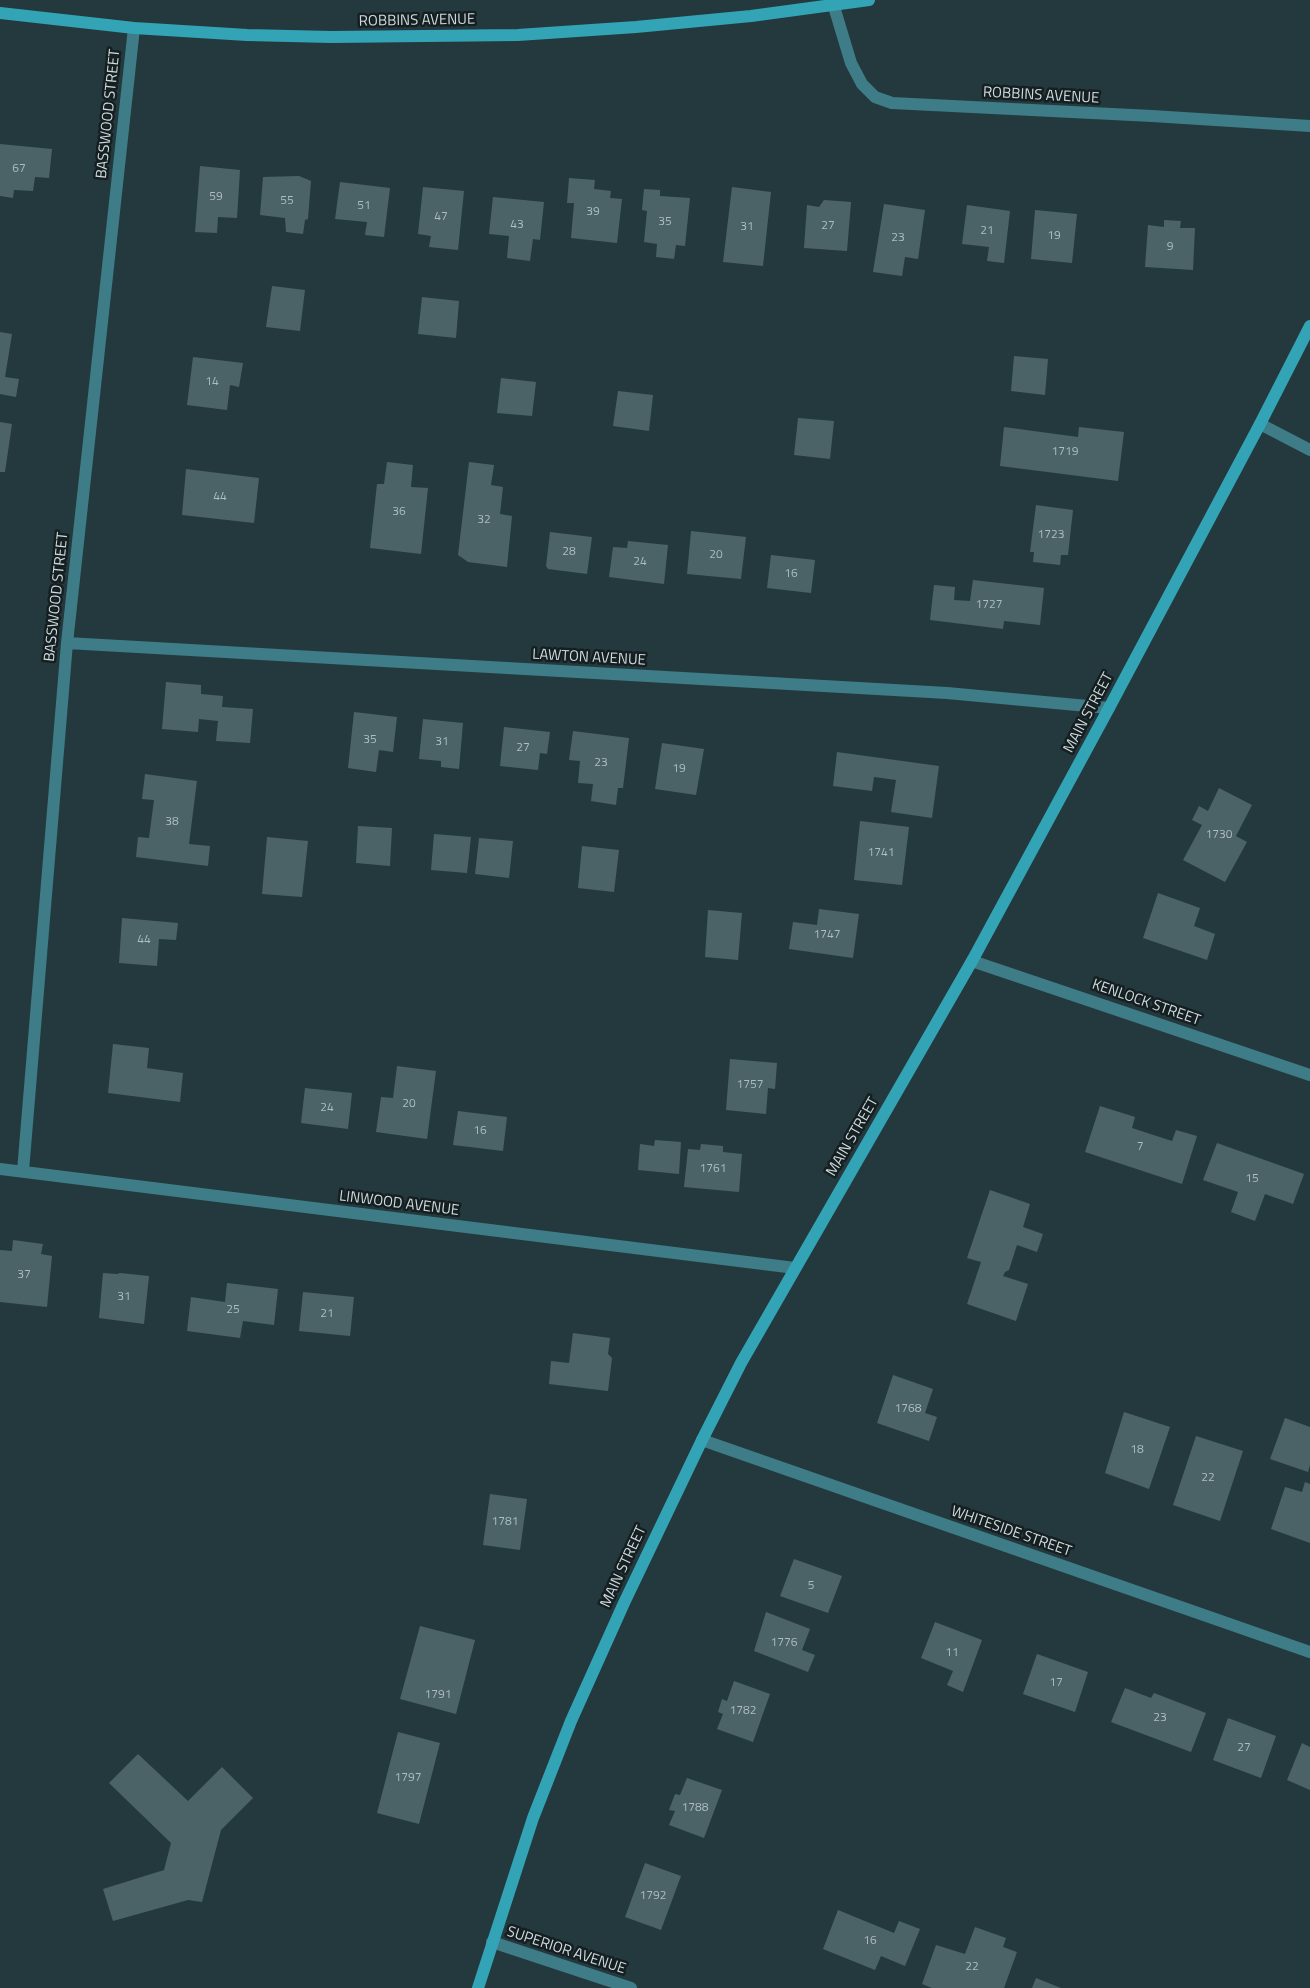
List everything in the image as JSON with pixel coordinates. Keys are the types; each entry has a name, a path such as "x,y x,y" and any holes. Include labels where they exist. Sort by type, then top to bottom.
{"main road":[{"name":"ROBBINS AVENUE","path":"0,13 134,28 247,35 331,37 518,35 751,16 833,2 869,0"},
{"name":"MAIN STREET","path":"478,1988 533,1818 571,1720 702,1440 741,1363 972,961 1109,708 1310,326"}],"street":[{"name":"ROBBINS AVENUE","path":"833,2 851,63 862,84 875,96 892,103 1163,116 1310,126"},
{"name":"BASSWOOD STREET","path":"23,1172 67,643 134,28"},
{"path":"1260,424 1310,450"},
{"name":"LAWTON AVENUE","path":"67,643 947,693 1109,708"},
{"name":"KENLOCK STREET","path":"972,961 1310,1075"},
{"name":"LINWOOD AVENUE","path":"0,1169 795,1268"},
{"name":"WHITESIDE STREET","path":"702,1440 1310,1652"},
{"name":"SUPERIOR AVENUE","path":"492,1942 631,1988"}],"building":[{"path":"0,144 52,149 49,178 35,177 33,191 14,190 13,198 0,196"},
{"path":"200,166 240,170 237,218 218,217 217,233 195,232"},
{"path":"299,176 311,181 308,219 305,220 303,234 286,232 285,218 260,215 263,177"},
{"path":"569,178 595,180 594,189 611,191 610,198 622,199 617,243 571,238 574,203 567,203"},
{"path":"340,182 390,188 384,237 365,235 367,222 335,219"},
{"path":"423,187 464,191 458,250 429,247 431,236 418,234"},
{"path":"732,187 771,192 763,266 723,262"},
{"path":"644,189 660,190 660,196 690,198 685,246 676,245 674,259 656,257 657,244 644,242 647,211 642,210"},
{"path":"493,197 544,202 540,240 533,239 530,261 507,258 509,236 489,234"},
{"path":"824,200 851,202 847,251 804,248 807,205 819,207"},
{"path":"884,204 925,210 918,259 905,257 902,276 873,272"},
{"path":"967,205 1010,211 1004,263 987,261 989,247 962,244"},
{"path":"1035,210 1077,214 1072,263 1031,259"},
{"path":"1164,220 1181,221 1180,228 1195,228 1193,270 1145,267 1148,225 1164,227"},
{"path":"272,286 305,290 300,331 266,327"},
{"path":"422,297 459,301 456,338 418,334"},
{"path":"0,332 12,334 5,377 19,379 16,397 0,394"},
{"path":"1014,356 1048,359 1045,395 1011,391"},
{"path":"193,357 243,363 239,387 230,385 227,410 187,405"},
{"path":"501,378 536,382 532,416 497,413"},
{"path":"618,391 653,395 649,431 613,426"},
{"path":"798,418 834,421 830,459 794,455"},
{"path":"0,422 12,424 5,472 0,472"},
{"path":"1004,427 1078,437 1079,427 1124,432 1118,481 1000,466"},
{"path":"387,462 413,465 411,487 428,488 421,554 370,548 377,484 384,484"},
{"path":"469,462 494,465 491,485 503,487 500,514 512,516 507,567 468,562 458,555"},
{"path":"186,469 259,478 254,523 182,515"},
{"path":"1036,505 1073,510 1068,555 1061,555 1060,565 1033,562 1034,552 1030,552"},
{"path":"691,531 746,537 741,579 687,574"},
{"path":"550,532 592,537 587,574 548,569 546,566"},
{"path":"628,541 668,545 664,584 609,577 613,547 627,548"},
{"path":"771,555 815,560 811,593 767,588"},
{"path":"973,580 1044,588 1040,625 1004,621 1003,629 930,620 934,585 955,587 954,600 970,601"},
{"path":"166,682 201,685 201,694 223,696 222,707 253,709 250,743 216,741 218,721 199,719 198,732 162,729"},
{"path":"354,712 397,717 393,752 379,750 376,772 348,768"},
{"path":"423,719 463,723 459,769 441,767 441,761 419,759"},
{"path":"504,727 550,732 547,754 540,753 538,770 500,766"},
{"path":"573,731 629,738 623,788 618,788 616,805 591,801 593,784 578,783 580,761 569,760"},
{"path":"662,743 704,749 696,795 655,789"},
{"path":"837,752 939,766 932,818 891,812 896,780 874,777 872,791 833,786"},
{"path":"145,774 197,781 189,844 210,846 208,866 136,857 138,837 149,838 154,800 142,799"},
{"path":"1219,788 1252,805 1236,836 1247,842 1225,882 1183,860 1202,825 1192,820 1199,806 1208,811"},
{"path":"860,821 909,827 902,885 854,880"},
{"path":"358,826 392,828 390,866 356,863"},
{"path":"434,834 471,837 467,873 431,870"},
{"path":"267,837 308,841 302,897 262,894"},
{"path":"479,838 513,841 509,878 475,874"},
{"path":"582,846 619,850 614,892 578,888"},
{"path":"1158,893 1200,908 1194,926 1215,934 1207,960 1143,938"},
{"path":"819,909 859,914 853,958 789,949 793,922 817,925"},
{"path":"708,910 742,913 738,960 705,957"},
{"path":"122,918 178,923 176,940 159,939 157,966 119,963"},
{"path":"113,1044 149,1048 147,1068 183,1073 180,1102 108,1093"},
{"path":"730,1059 777,1063 775,1089 768,1088 766,1114 726,1110"},
{"path":"397,1066 436,1071 427,1139 376,1132 381,1097 393,1098"},
{"path":"305,1088 352,1093 348,1129 301,1123"},
{"path":"1100,1106 1135,1117 1132,1128 1172,1141 1176,1130 1197,1136 1182,1184 1085,1152"},
{"path":"458,1111 507,1117 503,1151 453,1145"},
{"path":"655,1140 681,1142 679,1174 638,1170 640,1144 654,1146"},
{"path":"1217,1143 1304,1174 1293,1204 1265,1194 1255,1221 1231,1212 1238,1192 1203,1180"},
{"path":"701,1144 723,1146 723,1152 742,1154 739,1192 684,1187 688,1149 700,1150"},
{"path":"990,1190 1030,1204 1023,1227 1043,1234 1037,1252 1017,1245 1009,1270 1003,1276 1028,1284 1016,1321 967,1304 981,1262 967,1258"},
{"path":"13,1240 43,1244 41,1254 52,1256 47,1307 0,1302 0,1250 12,1251"},
{"path":"103,1273 149,1276 144,1324 99,1318"},
{"path":"227,1283 278,1289 274,1325 243,1321 240,1338 187,1331 191,1297 225,1302"},
{"path":"303,1292 354,1297 350,1336 299,1331"},
{"path":"573,1333 610,1338 608,1354 612,1358 608,1391 549,1384 551,1361 569,1363"},
{"path":"893,1375 933,1389 925,1413 937,1417 929,1441 877,1423"},
{"path":"1124,1412 1170,1427 1149,1489 1105,1473"},
{"path":"1285,1418 1310,1427 1308,1472 1270,1459"},
{"path":"1196,1436 1243,1451 1220,1521 1173,1505"},
{"path":"1305,1482 1310,1484 1310,1543 1271,1529 1285,1487 1302,1492"},
{"path":"490,1494 527,1499 520,1550 483,1545"},
{"path":"794,1559 842,1576 828,1613 780,1596"},
{"path":"766,1612 810,1629 802,1650 815,1655 808,1672 754,1651"},
{"path":"935,1622 982,1640 963,1692 947,1685 953,1671 921,1658"},
{"path":"420,1626 475,1640 456,1714 400,1699"},
{"path":"1037,1654 1088,1672 1075,1712 1023,1694"},
{"path":"734,1681 770,1694 753,1742 717,1729 723,1714 718,1712 722,1699 727,1701"},
{"path":"1125,1688 1151,1698 1154,1693 1206,1713 1191,1752 1111,1722"},
{"path":"1228,1718 1276,1736 1261,1778 1213,1760"},
{"path":"398,1732 440,1743 419,1824 377,1813"},
{"path":"1302,1743 1310,1747 1310,1790 1287,1780"},
{"path":"138,1754 188,1801 222,1767 253,1798 221,1830 202,1902 188,1900 113,1921 103,1889 164,1870 171,1843 109,1783"},
{"path":"687,1778 722,1790 704,1838 669,1825 675,1811 669,1810 675,1794 680,1795"},
{"path":"645,1863 681,1876 661,1930 625,1917"},
{"path":"838,1910 894,1933 899,1921 920,1929 905,1966 881,1956 875,1970 823,1949"},
{"path":"975,1927 1006,1938 1003,1947 1017,1952 1004,1988 932,1988 922,1984 936,1945 965,1954"},
{"path":"1036,1978 1061,1988 1032,1988"}]}
